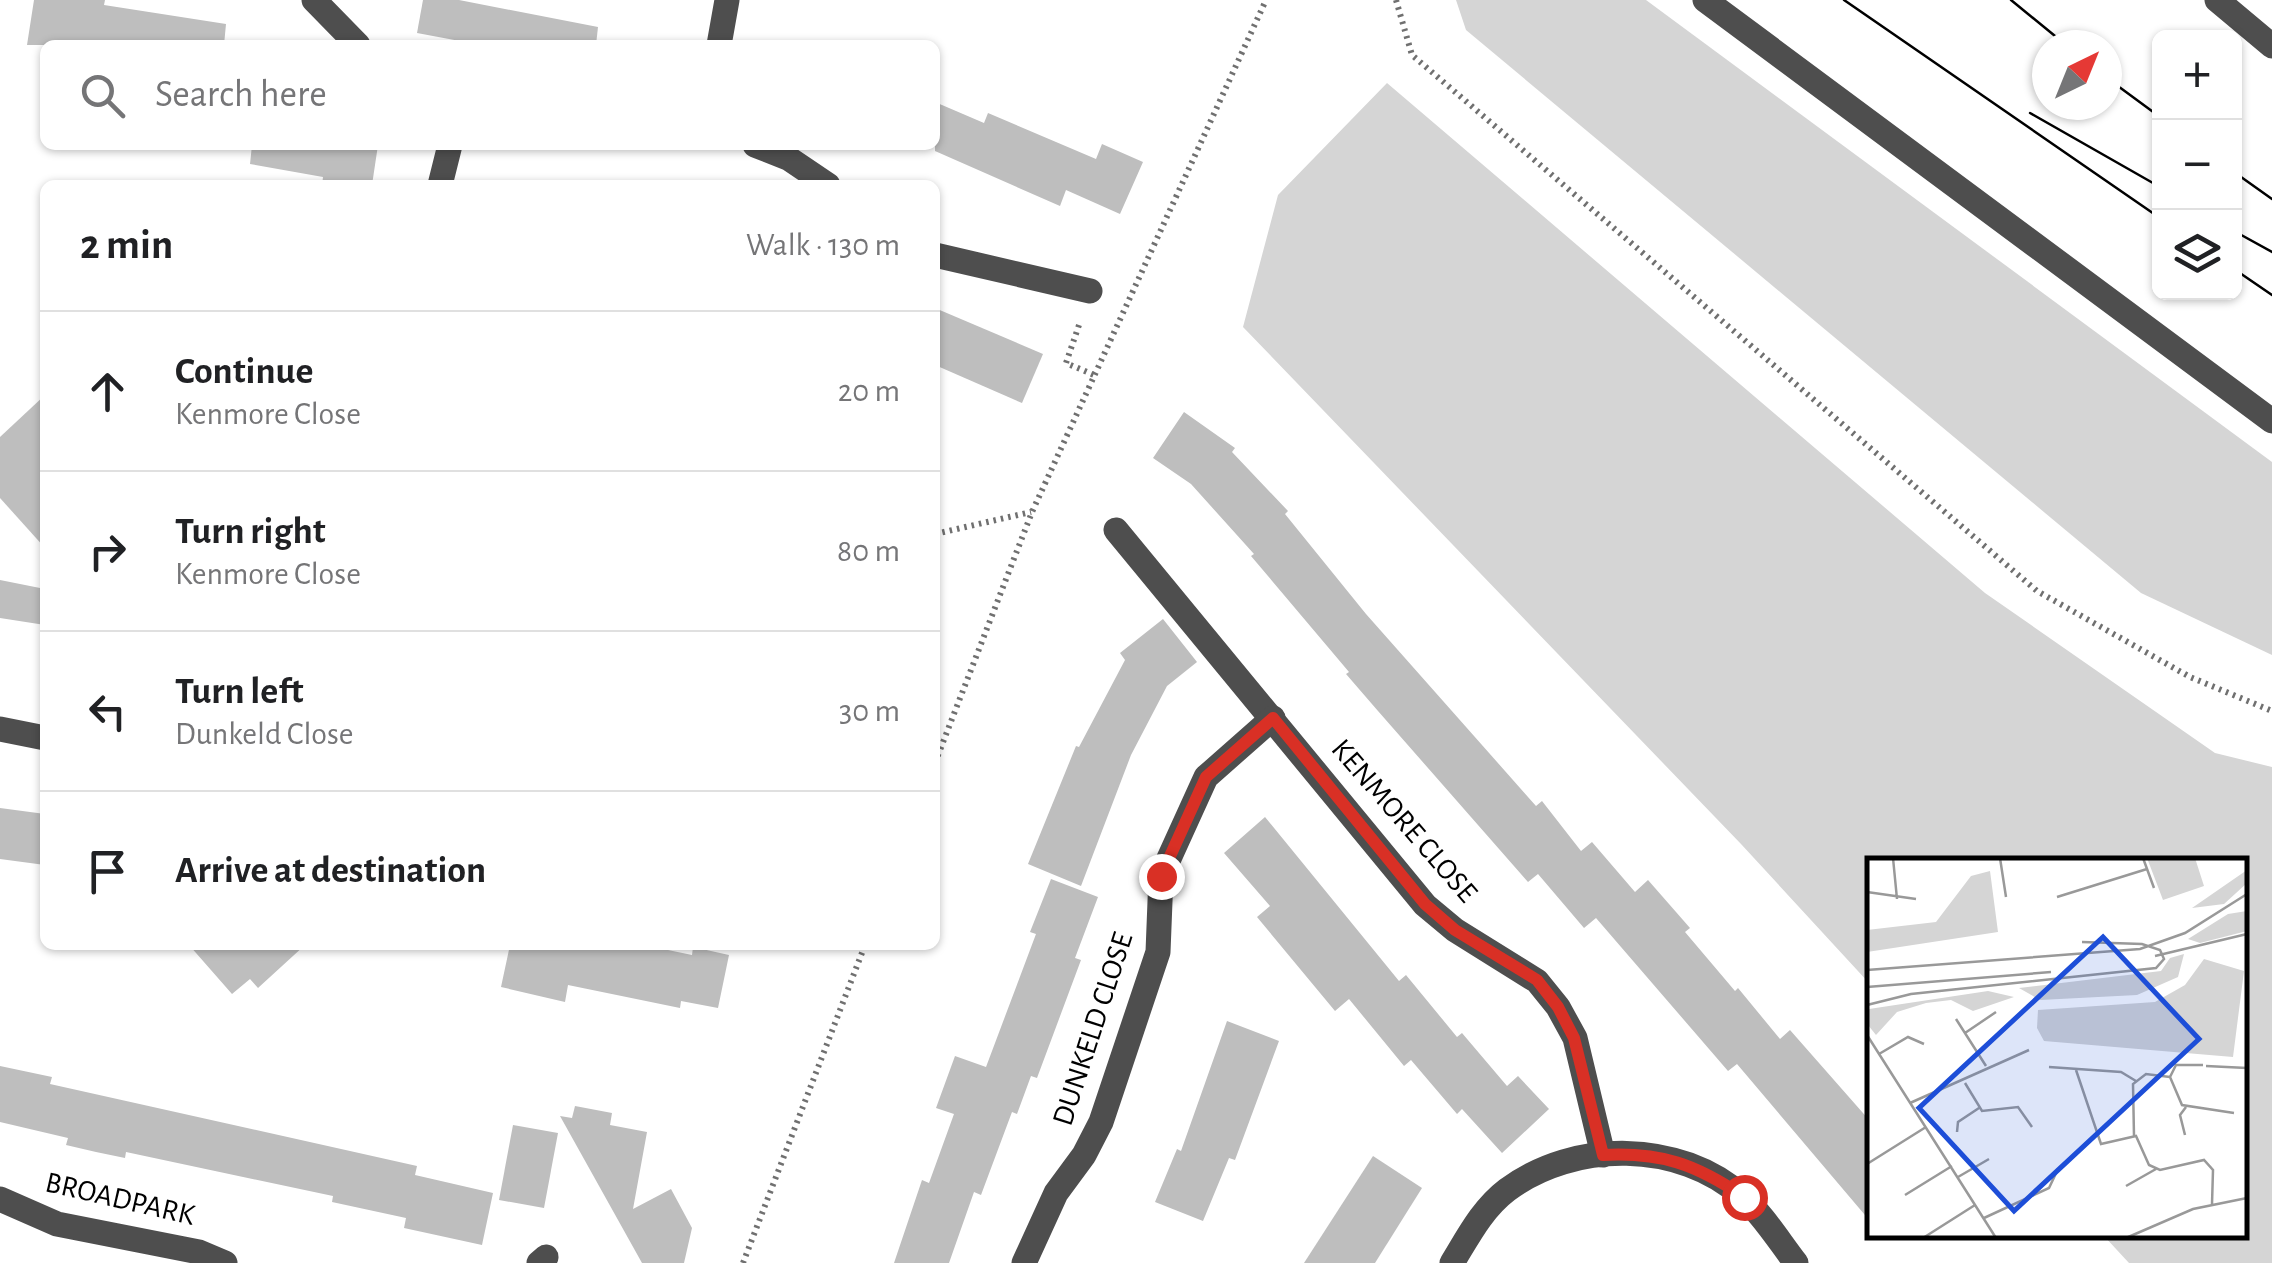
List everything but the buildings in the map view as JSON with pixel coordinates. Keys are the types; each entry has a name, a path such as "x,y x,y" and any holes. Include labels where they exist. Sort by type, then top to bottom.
{"street":[{"path":"314,0 353,40"},
{"path":"720,40 728,0"},
{"path":"1705,0 2272,421"},
{"path":"2217,0 2272,46"},
{"path":"441,180 449,150"},
{"path":"768,150 788,158 821,180"},
{"path":"940,256 1090,291"},
{"name":"KENMORE CLOSE","path":"1116,530 1425,904 1455,930 1537,980 1558,1007 1574,1038 1603,1155"},
{"name":"DUNKELD CLOSE","path":"1024,1263 1056,1193 1084,1156 1102,1122 1158,952 1161,876 1206,777 1273,718"},
{"path":"0,729 40,737"},
{"path":"1452,1263 1480,1217 1505,1191 1533,1174 1565,1161 1637,1153 1676,1160 1712,1175 1744,1197 1796,1263"},
{"name":"BROADPARK","path":"0,1199 57,1224 200,1252 225,1263"}],"path":[{"path":"940,750 1032,512 1266,0"},
{"path":"1396,0 1412,55 2037,591 2190,677 2272,712"},
{"path":"1090,291 1066,363 1094,375"},
{"path":"940,533 1032,512"},
{"path":"742,1263 863,950"}],"shaded area":[{"path":"1456,0 1646,0 2272,462 2272,655 2141,593 1466,30"},
{"path":"1387,83 1985,593 2215,753 2272,767 2272,1263 2129,1263 2106,1238 2247,1238 2247,858 1867,858 1867,981 1741,844 1243,327 1278,195"}],"tram line":[{"path":"1844,0 2152,212"},
{"path":"2011,0 2048,30"},
{"path":"2122,89 2152,111"},
{"path":"2030,113 2152,182"},
{"path":"2242,178 2272,199"},
{"path":"2242,235 2272,252"},
{"path":"2242,274 2272,295"}],"route":[{"path":"1161,876 1206,777 1273,718 1425,904 1455,930 1537,980 1558,1007 1574,1038 1603,1155 1637,1153 1676,1160 1712,1175 1744,1197"}]}
